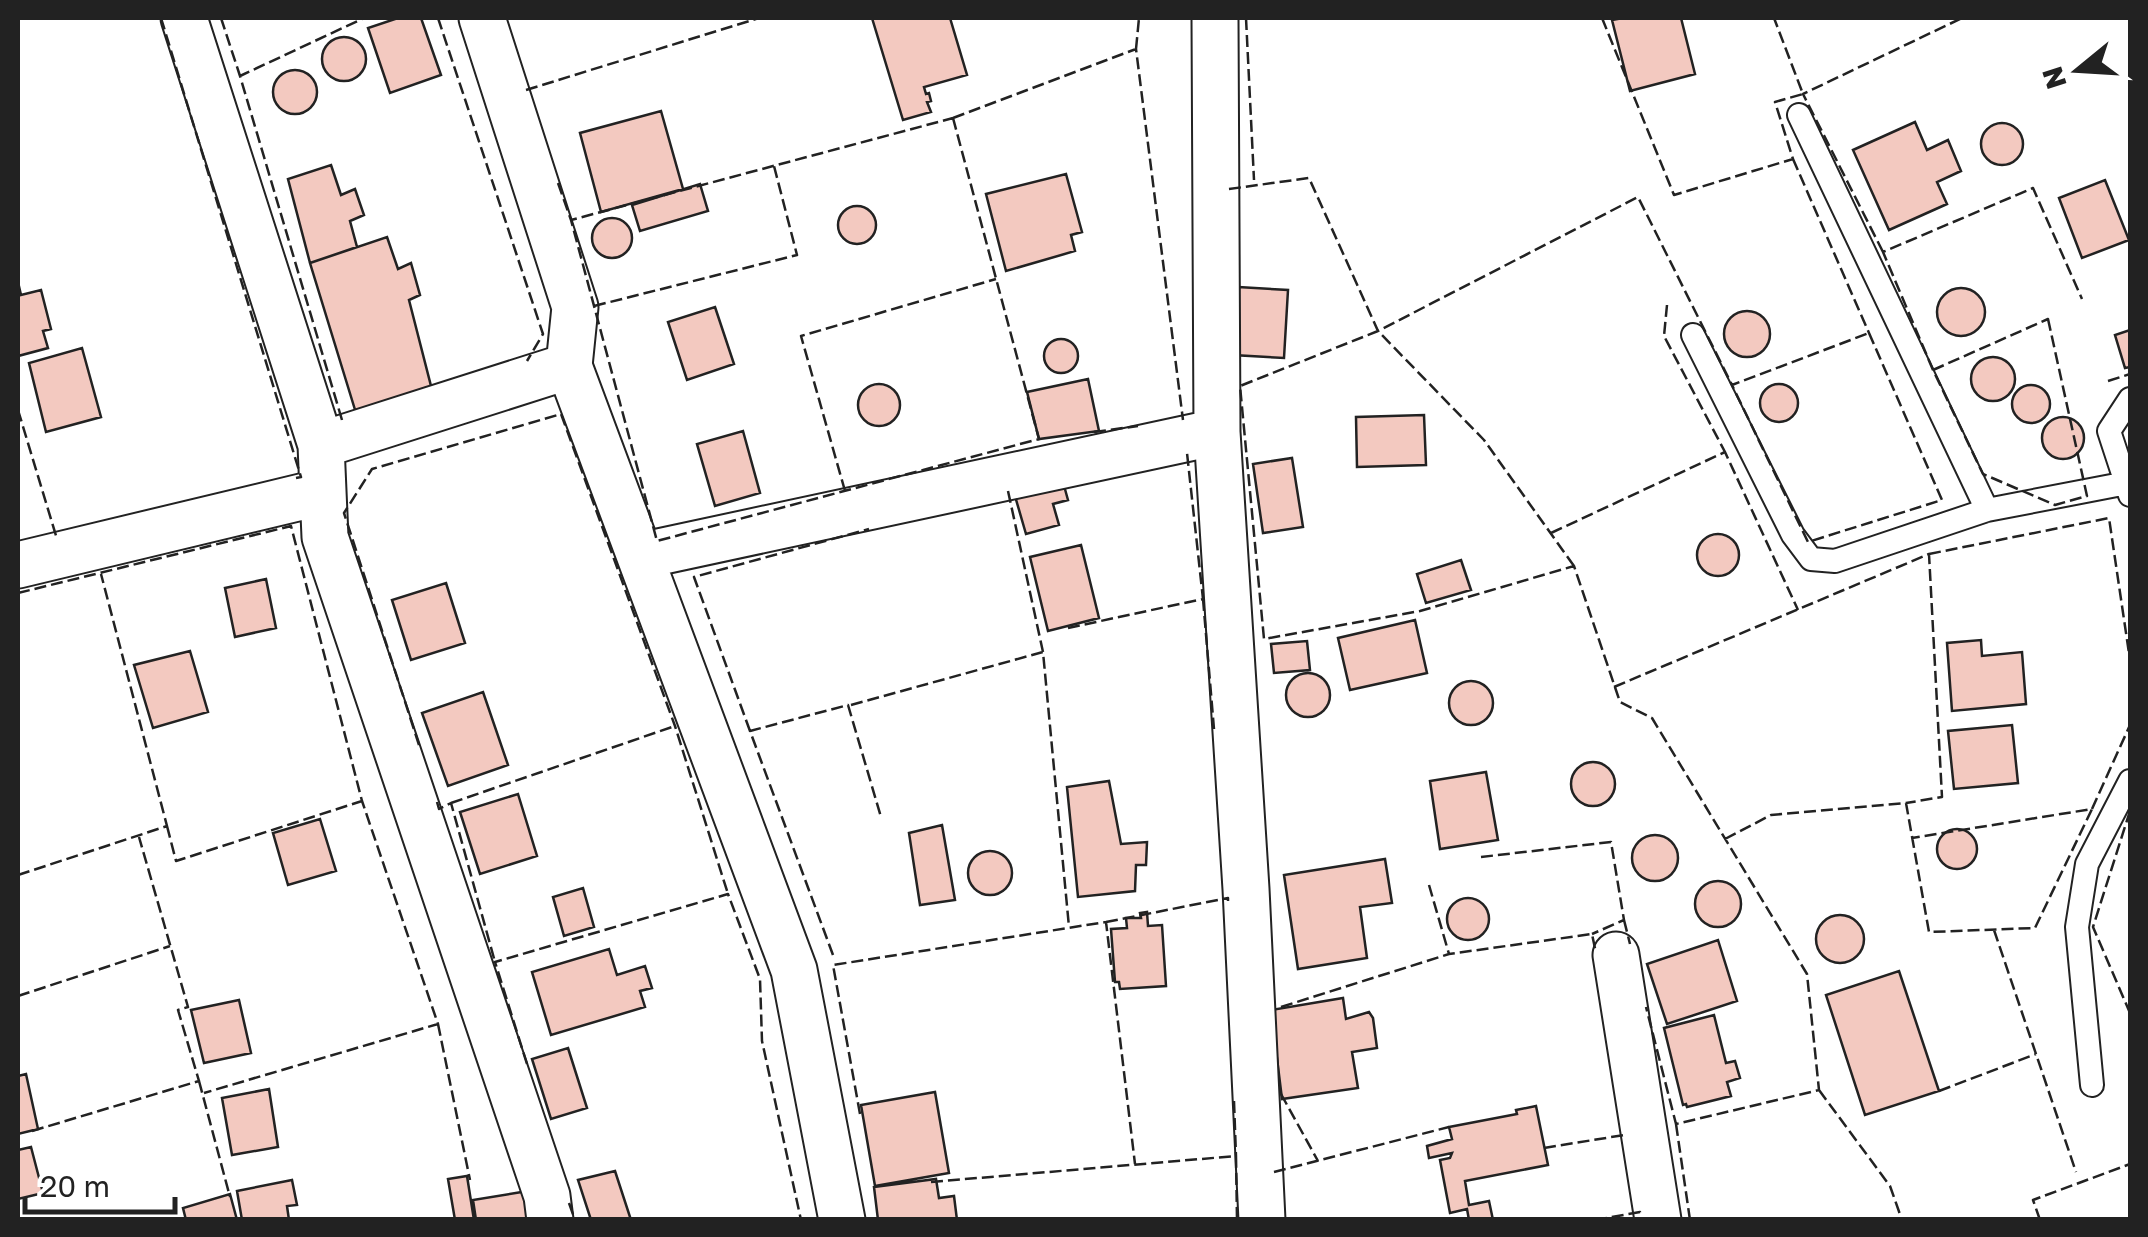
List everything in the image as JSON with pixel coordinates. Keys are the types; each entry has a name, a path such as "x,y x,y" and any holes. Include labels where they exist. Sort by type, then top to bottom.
{"street":[{"path":"184,18 321,444 326,537 548,1196 550,1220"},
{"path":"482,18 574,307 568,366 794,970 842,1220"},
{"path":"1215,18 1217,432 1262,1220"},
{"path":"321,444 568,366"},
{"path":"640,556 1217,432"},
{"path":"18,565 322,492"},
{"path":"1616,955 1658,1220"}],"lane":[{"path":"1799,115 1988,510"},
{"path":"1693,336 1793,535 1811,559 1835,561 1988,510 2129,491 2109,431 2130,400"},
{"path":"2092,1084 2076,927 2087,864 2130,782"}],"building":[{"path":"398,18 421,18 441,75 390,93 368,28"},
{"path":"872,18 950,18 967,75 924,87 929,93 931,112 903,120"},
{"path":"1681,18 1695,74 1630,91 1612,20"},
{"path":"344,37 360,43 366,59 360,75 344,81 328,75 322,59 328,43"},
{"path":"295,70 311,76 317,92 311,108 295,114 279,108 273,92 279,76"},
{"path":"661,111 683,189 601,212 580,133"},
{"path":"1915,122 1927,150 1948,140 1961,171 1937,182 1947,204 1889,230 1853,150"},
{"path":"2002,123 2017,129 2023,144 2017,159 2002,165 1987,159 1981,144 1987,129"},
{"path":"331,165 341,195 355,189 364,215 350,221 357,247 310,263 288,179"},
{"path":"1066,174 1082,232 1071,235 1075,251 1006,271 986,194"},
{"path":"2105,180 2129,240 2082,258 2059,198"},
{"path":"700,184 708,211 640,231 632,205"},
{"path":"857,206 870,212 876,225 870,238 857,244 844,238 838,225 844,212"},
{"path":"612,218 626,224 632,238 626,252 612,258 598,252 592,238 598,224"},
{"path":"387,237 398,269 411,263 420,295 409,300 431,386 356,413 310,263"},
{"path":"18,282 21,295 41,290 51,329 43,331 48,348 18,356"},
{"path":"1238,287 1288,290 1284,358 1233,355"},
{"path":"1961,288 1978,295 1985,312 1978,329 1961,336 1944,329 1937,312 1944,295"},
{"path":"715,307 734,364 687,380 668,322"},
{"path":"1747,311 1763,318 1770,334 1763,350 1747,357 1731,350 1724,334 1731,318"},
{"path":"2130,330 2130,367 2125,368 2115,335"},
{"path":"1061,339 1073,344 1078,356 1073,368 1061,373 1049,368 1044,356 1049,344"},
{"path":"82,348 101,417 46,432 29,363"},
{"path":"1993,357 2009,363 2015,379 2009,395 1993,401 1977,395 1971,379 1977,363"},
{"path":"1088,379 1099,431 1039,439 1027,392"},
{"path":"879,384 894,390 900,405 894,420 879,426 864,420 858,405 864,390"},
{"path":"1779,384 1792,390 1798,403 1792,416 1779,422 1766,416 1760,403 1766,390"},
{"path":"2031,385 2044,391 2050,404 2044,417 2031,423 2018,417 2012,404 2018,391"},
{"path":"1424,415 1426,465 1357,467 1356,417"},
{"path":"2063,417 2078,423 2084,438 2078,453 2063,459 2048,453 2042,438 2048,423"},
{"path":"743,431 760,493 715,506 697,444"},
{"path":"1292,458 1303,527 1263,533 1253,464"},
{"path":"1063,482 1068,500 1053,504 1059,525 1026,534 1015,496"},
{"path":"1718,534 1733,540 1739,555 1733,570 1718,576 1703,570 1697,555 1703,540"},
{"path":"1081,545 1099,618 1048,631 1030,557"},
{"path":"1461,560 1471,590 1426,603 1417,574"},
{"path":"266,579 276,628 235,637 225,588"},
{"path":"446,583 465,643 411,660 392,600"},
{"path":"1415,620 1427,673 1350,690 1338,638"},
{"path":"1981,640 1982,656 2022,652 2026,704 1952,711 1947,643"},
{"path":"1307,641 1310,670 1274,673 1271,644"},
{"path":"190,651 208,712 153,728 134,665"},
{"path":"1308,673 1323,680 1330,695 1323,710 1308,717 1293,710 1286,695 1293,680"},
{"path":"1471,681 1486,688 1493,703 1486,718 1471,725 1456,718 1449,703 1456,688"},
{"path":"483,692 508,765 448,786 422,713"},
{"path":"2012,725 2018,783 1954,789 1948,731"},
{"path":"1593,762 1609,768 1615,784 1609,800 1593,806 1577,800 1571,784 1577,768"},
{"path":"1486,772 1498,840 1440,849 1430,781"},
{"path":"1109,781 1121,844 1147,842 1146,865 1136,865 1135,891 1078,897 1067,787"},
{"path":"518,794 537,856 480,874 460,812"},
{"path":"320,819 336,871 288,885 273,833"},
{"path":"942,825 955,900 920,905 909,833"},
{"path":"1957,829 1971,835 1977,849 1971,863 1957,869 1943,863 1937,849 1943,835"},
{"path":"1655,835 1671,842 1678,858 1671,874 1655,881 1639,874 1632,858 1639,842"},
{"path":"990,851 1005,858 1012,873 1005,888 990,895 975,888 968,873 975,858"},
{"path":"1385,859 1392,903 1360,907 1367,958 1298,969 1284,875"},
{"path":"1718,881 1734,888 1741,904 1734,920 1718,927 1702,920 1695,904 1702,888"},
{"path":"583,888 594,927 564,936 553,897"},
{"path":"1468,898 1483,904 1489,919 1483,934 1468,940 1453,934 1447,919 1453,904"},
{"path":"1147,912 1148,926 1162,925 1166,986 1120,989 1119,982 1115,982 1111,929 1127,928 1126,918 1141,918 1140,913"},
{"path":"1840,915 1857,922 1864,939 1857,956 1840,963 1823,956 1816,939 1823,922"},
{"path":"1718,940 1737,1001 1667,1024 1647,964"},
{"path":"609,949 617,975 645,966 652,988 640,991 645,1007 551,1035 532,972"},
{"path":"1899,971 1939,1091 1865,1115 1826,995"},
{"path":"1343,998 1346,1019 1369,1012 1373,1018 1377,1048 1352,1052 1358,1088 1282,1099 1271,1010"},
{"path":"239,1000 251,1053 204,1063 191,1010"},
{"path":"1714,1015 1726,1063 1735,1061 1740,1078 1727,1082 1731,1096 1687,1107 1683,1105 1664,1028"},
{"path":"568,1048 587,1108 551,1119 532,1059"},
{"path":"26,1074 38,1129 18,1134 18,1076"},
{"path":"269,1089 278,1147 232,1155 222,1098"},
{"path":"935,1092 949,1173 875,1186 861,1105"},
{"path":"1536,1106 1548,1165 1465,1181 1469,1205 1489,1201 1493,1220 1469,1220 1467,1209 1450,1213 1440,1160 1450,1158 1452,1153 1429,1158 1427,1146 1452,1139 1449,1127 1517,1114 1516,1110"},
{"path":"31,1147 43,1193 18,1199 18,1150"},
{"path":"615,1171 631,1220 591,1220 578,1180"},
{"path":"467,1176 474,1220 455,1220 448,1179"},
{"path":"936,1179 939,1198 954,1196 957,1220 878,1220 874,1187"},
{"path":"292,1180 297,1205 287,1206 289,1220 242,1220 237,1191"},
{"path":"528,1191 532,1220 476,1220 473,1200"},
{"path":"230,1194 237,1220 186,1220 183,1208"}],"fence":[{"path":"161,18 301,477 296,478"},
{"path":"221,18 240,76"},
{"path":"342,420 240,76 364,18"},
{"path":"438,18 543,334 527,361"},
{"path":"526,90 759,18"},
{"path":"1136,49 1139,18"},
{"path":"1246,18 1254,180"},
{"path":"1602,18 1674,195 1793,159 1775,102 1803,94 1774,18"},
{"path":"1883,252 1803,94 1962,18"},
{"path":"953,118 1136,49 1183,420"},
{"path":"953,118 1039,439 657,541 571,220 953,118"},
{"path":"1793,159 1869,333"},
{"path":"594,306 797,255 774,166"},
{"path":"1229,189 1309,178 1378,331 1638,197 1732,385"},
{"path":"558,183 571,220"},
{"path":"1933,370 1883,252 2033,188 2082,299"},
{"path":"845,491 801,336 996,279"},
{"path":"1667,305 1664,336 1725,452"},
{"path":"2048,319 2087,496 2055,505 1983,474 1933,370 2048,319"},
{"path":"1574,566 1484,440 1378,331 1240,386 1264,639 1420,611 1574,566 1620,702 1652,718 1807,974 1819,1090 1676,1124 1646,1007"},
{"path":"1869,333 1942,500 1808,542 1732,385 1869,333"},
{"path":"2108,381 2130,374"},
{"path":"18,410 57,539"},
{"path":"419,745 344,513 372,469 561,414 675,726 728,894"},
{"path":"1094,432 1138,426"},
{"path":"1551,533 1725,452 1798,610"},
{"path":"1068,628 1203,599 1187,453"},
{"path":"1008,491 1043,652"},
{"path":"1929,554 2109,518 2130,660"},
{"path":"18,593 291,526 362,801 438,1024 204,1093"},
{"path":"750,731 694,577 869,529"},
{"path":"1614,687 1929,554 1942,797 1906,803"},
{"path":"18,875 167,826 101,574"},
{"path":"1203,599 1214,729"},
{"path":"851,705 1043,652 1069,927"},
{"path":"833,955 750,731 848,705 881,817"},
{"path":"2092,809 2130,725"},
{"path":"451,803 675,726"},
{"path":"167,826 176,861 362,801"},
{"path":"437,802 439,809 451,803 495,962"},
{"path":"1725,839 1771,815 1906,803 1929,932 2035,928 2092,809 1912,838"},
{"path":"2130,811 2093,927 2130,1013"},
{"path":"32,1131 199,1081 178,1010 188,1007 139,837"},
{"path":"1481,857 1611,842 1624,920 1592,934"},
{"path":"1429,885 1449,954"},
{"path":"527,1064 495,962 728,894 760,979 762,1041 801,1220"},
{"path":"1106,922 1228,901"},
{"path":"1624,920 1630,944"},
{"path":"860,1114 833,965 1106,922 1135,1164"},
{"path":"1994,930 2076,1172"},
{"path":"1281,1007 1449,954 1592,934 1596,953"},
{"path":"18,996 170,946"},
{"path":"438,1024 470,1180"},
{"path":"1939,1091 2036,1054"},
{"path":"199,1081 230,1197"},
{"path":"1819,1090 1890,1186 1902,1220"},
{"path":"1281,1094 1318,1161"},
{"path":"1234,1101 1236,1156"},
{"path":"1676,1124 1690,1220"},
{"path":"1274,1172 1449,1127"},
{"path":"1544,1148 1624,1135 1625,1138"},
{"path":"931,1182 1236,1156 1237,1220"},
{"path":"2040,1220 2033,1200 2130,1164"},
{"path":"569,1203 575,1220"},
{"path":"1595,1220 1640,1215"}]}
